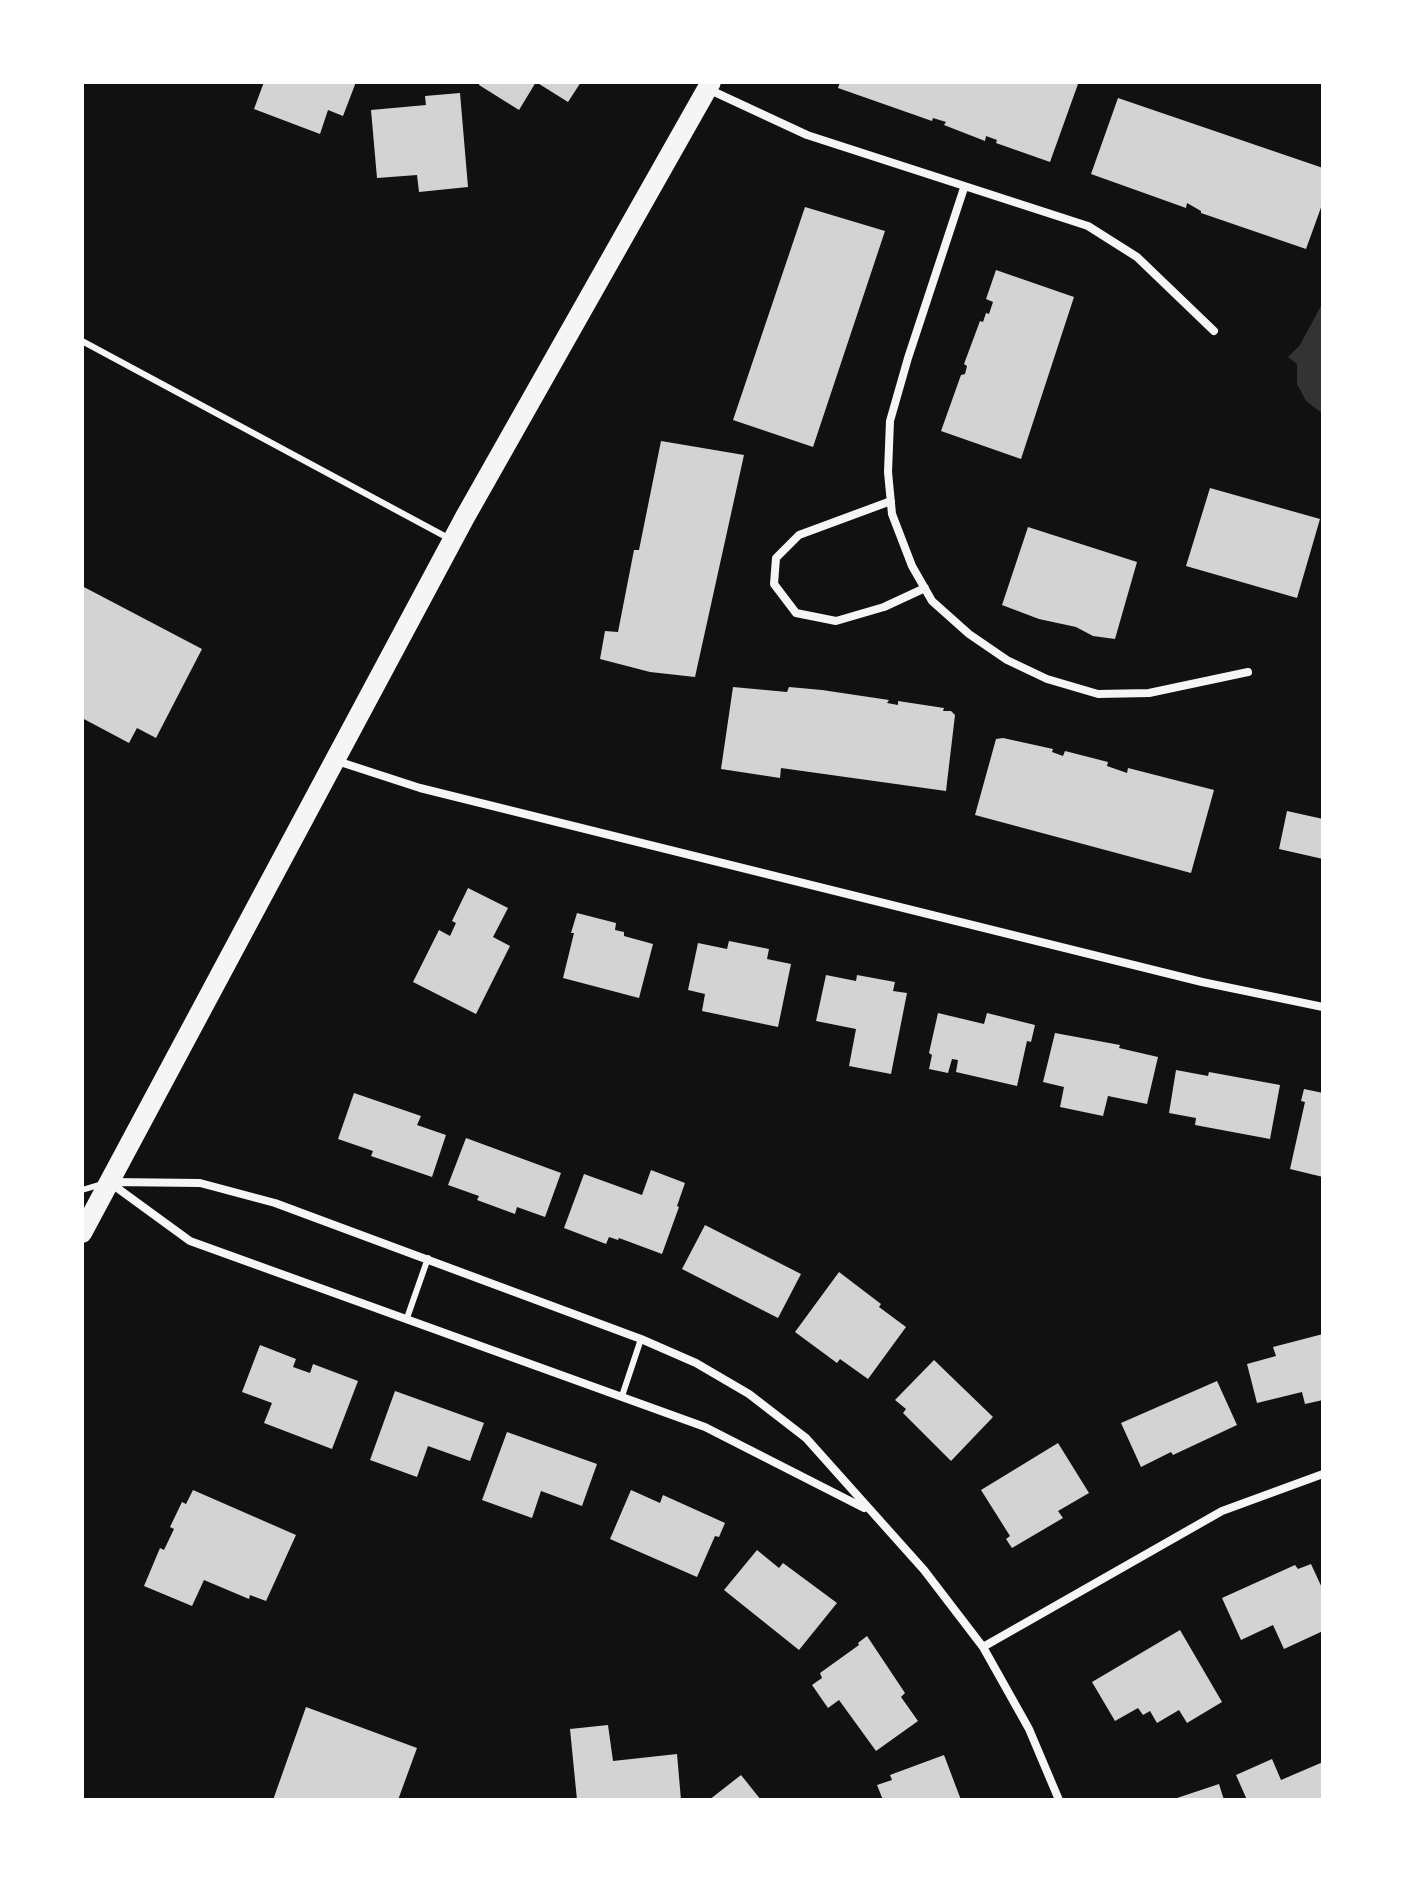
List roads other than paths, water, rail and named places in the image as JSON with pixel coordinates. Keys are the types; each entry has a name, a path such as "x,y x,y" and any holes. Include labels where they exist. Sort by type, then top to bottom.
{"main road":[{"path":"82,1233 453,540 709,85"}],"street":[{"path":"709,85 807,135 1088,226 1137,257 1214,331"},
{"path":"964,188 890,421 888,472 892,514 912,566 932,601 969,634 1007,660 1047,679 1098,694 1149,693 1248,672"},
{"path":"891,501 799,535 776,558 774,584 796,613 836,621 884,607 925,588"},
{"path":"336,761 420,788 1202,982 1323,1007"},
{"path":"109,1182 200,1183 275,1203 641,1339 696,1363 749,1394 806,1438 868,1511 924,1570 983,1647 1029,1729 1059,1800"},
{"path":"109,1182 190,1241 705,1427 868,1511"},
{"path":"983,1647 1222,1511 1323,1474"}],"lane":[{"path":"82,341 453,540"},
{"path":"82,1190 109,1182"},
{"path":"407,1318 428,1258"},
{"path":"622,1396 641,1339"}]}
